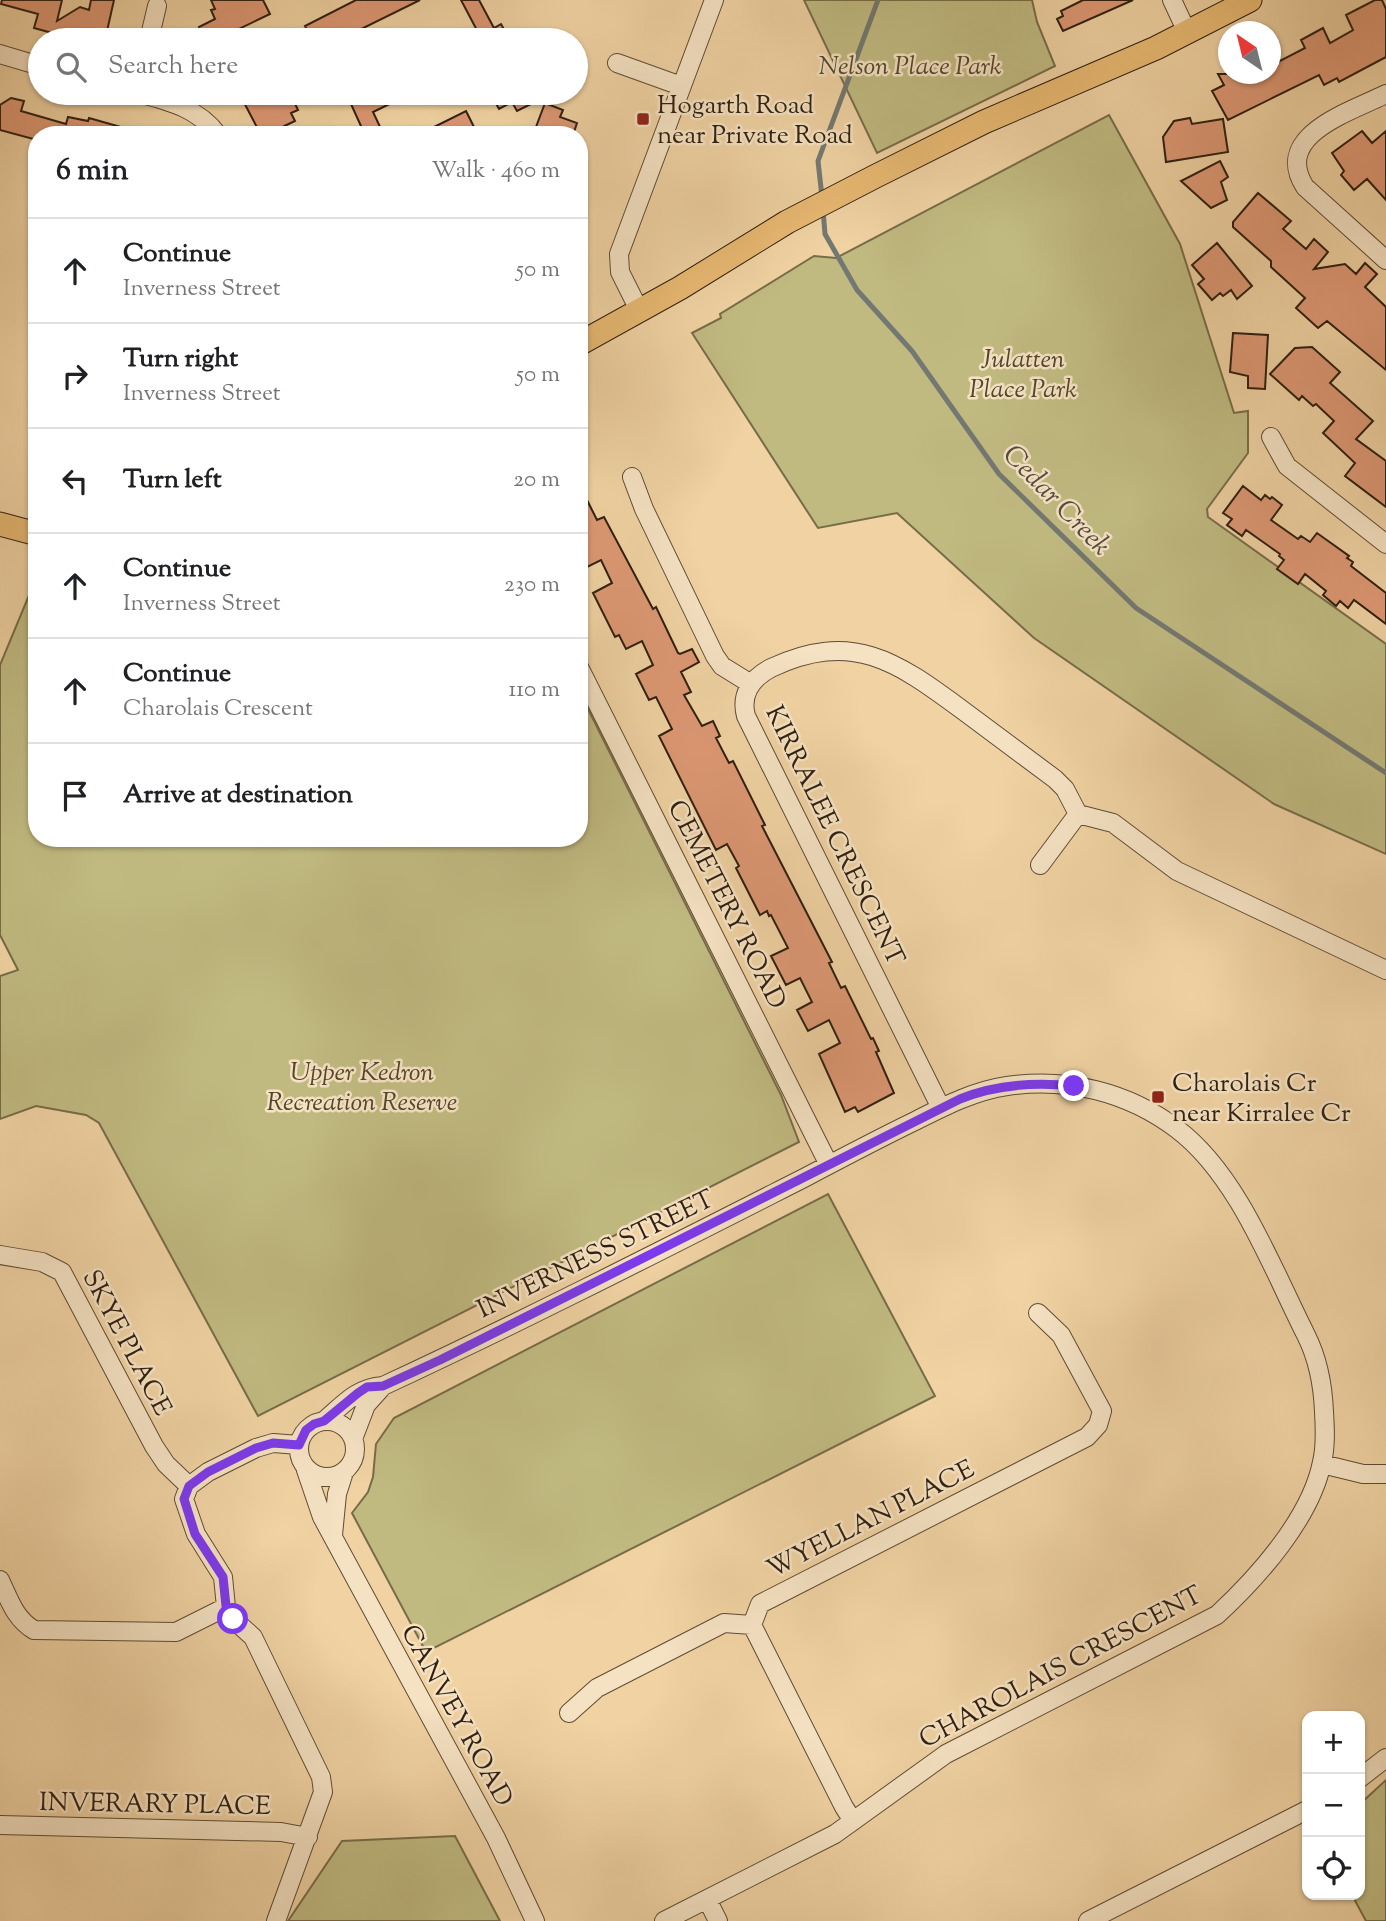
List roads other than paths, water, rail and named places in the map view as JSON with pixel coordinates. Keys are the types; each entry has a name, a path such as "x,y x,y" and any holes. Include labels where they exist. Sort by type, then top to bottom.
{"main road":[{"path":"588,339 640,312 787,222 876,176 984,122 1156,48 1250,0"},
{"path":"0,523 28,531"}],"street":[{"path":"640,312 620,272 619,254 714,0"},
{"path":"1172,0 1187,32"},
{"path":"152,28 157,6"},
{"path":"0,54 28,62"},
{"path":"617,63 681,86"},
{"path":"1386,94 1323,125 1304,141 1296,158 1299,177 1305,187 1386,260"},
{"path":"181,105 209,126"},
{"path":"1271,437 1287,466 1386,544"},
{"path":"632,477 644,509 715,656 722,666 751,684"},
{"name":"KIRRALEE CRESCENT","path":"942,1108 747,720 744,704 751,684 767,670 815,653 846,651 884,659 928,685 1055,779 1065,789 1079,814"},
{"name":"CEMETERY ROAD","path":"588,685 829,1165"},
{"path":"1040,864 1079,814 1109,821 1177,871 1386,970"},
{"name":"CHAROLAIS CRESCENT","path":"664,1921 818,1844 926,1765 1217,1615 1249,1583 1289,1534 1307,1502 1322,1464 1323,1396 1313,1350 1231,1188 1218,1169 1189,1138 1159,1117 1124,1099 1096,1090 1062,1084 1007,1086 973,1094 829,1165"},
{"name":"INVERNESS STREET","path":"353,1438 366,1405 383,1386 829,1165"},
{"name":"SKYE PLACE","path":"0,1255 42,1262 62,1272 154,1446 166,1464 189,1486"},
{"name":"WYELLAN PLACE","path":"752,1625 760,1604 1087,1437 1098,1425 1102,1410 1061,1335 1038,1313"},
{"name":"INVERNESS STREET","path":"324,1421 367,1387 383,1386"},
{"path":"333,1535 337,1494 344,1472 354,1458 353,1438 344,1427 334,1422 324,1421 306,1430 299,1445 301,1461 306,1469 324,1478 344,1472"},
{"path":"276,1921 323,1792 321,1777 253,1637 233,1619 226,1606 223,1577 195,1534 184,1499 189,1486 208,1472 264,1445 299,1445"},
{"path":"1322,1464 1363,1474 1386,1474"},
{"name":"CANVEY ROAD","path":"306,1469 322,1517 496,1838 535,1921"},
{"path":"0,1580 17,1615 24,1624 34,1630 176,1632 226,1606"},
{"path":"569,1713 597,1688 724,1623 752,1625 853,1821"},
{"path":"1365,1774 1386,1758"},
{"path":"1088,1921 1302,1813"},
{"name":"INVERARY PLACE","path":"0,1825 281,1832 308,1837"},
{"path":"707,1899 718,1921"}],"waterway":[{"name":"Cedar Creek","path":"822,197 818,161 878,0"},
{"name":"Cedar Creek","path":"823,210 825,234 857,290 912,351 999,474 1136,608 1386,773"}],"place":[{"name":"Hogarth Road near Private Road","path":"643,119"},
{"name":"Charolais Cr near Kirralee Cr","path":"1158,1097"}],"park label":[{"name":"Nelson Place Park","path":"910,65"},
{"name":"Julatten Place Park","path":"1023,373"},
{"name":"Upper Kedron Recreation Reserve","path":"362,1086"}]}
